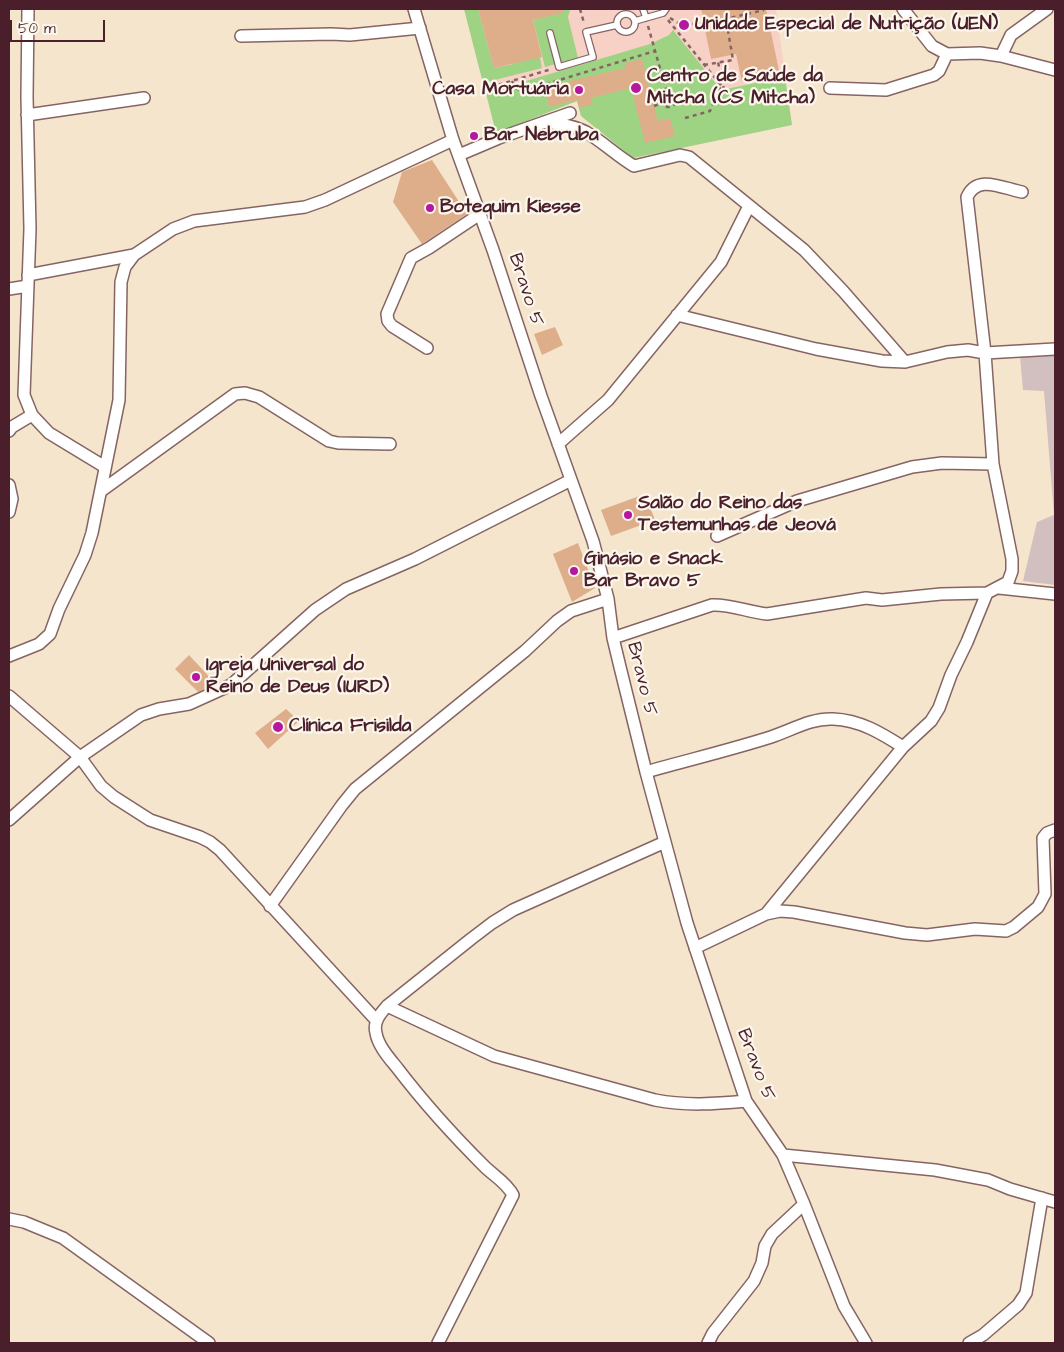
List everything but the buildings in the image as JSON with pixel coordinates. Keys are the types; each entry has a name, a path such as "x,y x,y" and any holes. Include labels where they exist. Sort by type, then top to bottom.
{"street":[{"path":"28,9 27,115 30,229 24,395 32,415 49,433 105,466"},
{"name":"Bravo 5","path":"414,9 453,140 593,541 608,599 613,638 664,842 695,948 746,1101 783,1155 844,1306 866,1343"},
{"path":"903,9 932,46 947,54 980,53 1001,56 1055,70"},
{"path":"1001,56 1011,36 1047,9"},
{"path":"241,36 350,35 420,28"},
{"path":"830,88 886,90 934,75 939,71 947,54"},
{"path":"27,115 144,98"},
{"path":"459,154 570,113"},
{"path":"544,122 567,125 586,132 634,166 680,155 689,157 804,250 843,290 905,362"},
{"path":"9,656 39,644 50,634 92,533 119,400 121,282 125,267 134,256 173,229 194,221 305,207 325,200 453,140"},
{"path":"613,638 712,604 767,614 866,598 882,600 941,594 987,593 1008,582 1012,571 1012,559 993,464 985,353 967,197 975,185 982,183 1022,192"},
{"path":"558,444 608,400 721,262 749,206"},
{"path":"427,348 392,326 388,321 387,314 411,258 480,214"},
{"path":"9,289 28,280 134,256"},
{"path":"677,315 816,349 882,361 905,362 948,352 968,350 985,353 1055,349"},
{"path":"101,492 234,394 245,393 258,397 329,441 338,443 390,444"},
{"path":"9,431 12,427 32,415"},
{"path":"717,536 797,501 912,467 942,463 993,464"},
{"path":"9,820 80,757 141,716 159,709 189,704 231,685 314,610 346,589 415,558 571,480"},
{"path":"9,485 12,499 9,512"},
{"path":"999,588 1055,594"},
{"path":"766,914 903,746 931,721 939,708 951,675 987,593"},
{"path":"270,906 342,804 355,789 525,652 557,621 571,611 608,599"},
{"path":"9,696 80,757 101,786 121,801 150,820 200,837 220,850 376,1020"},
{"path":"646,772 772,737 813,720 832,718 856,722 874,729 903,746"},
{"path":"695,948 766,914 780,912 794,912 905,933 928,935 975,929 1006,931 1014,927 1038,907 1042,901 1045,894 1043,838 1047,832 1055,830"},
{"path":"438,1343 513,1195 508,1186 491,1173 463,1145 403,1076 385,1052 375,1033 376,1020 387,1006 492,923 513,910 664,842"},
{"path":"387,1006 494,1056 655,1100 675,1104 701,1105 746,1101"},
{"path":"783,1155 934,1170 988,1180 1010,1189 1055,1202"},
{"path":"969,1343 984,1335 1018,1305 1026,1293 1042,1198"},
{"path":"708,1343 754,1281 762,1263 765,1246 772,1234 804,1204"},
{"path":"9,1219 24,1222 62,1238 209,1343"}],"lane":[{"path":"643,9 646,18"},
{"path":"635,21 665,11"},
{"path":"622,12 629,14 635,21 634,27 627,32 621,31 617,25 618,18 622,12"},
{"path":"550,33 559,67 593,57 586,32 617,25"}],"path":[{"path":"580,9 586,32"},
{"path":"665,11 680,24 704,24 764,10"},
{"path":"665,11 724,89 718,62"},
{"path":"646,18 667,93"},
{"path":"704,64 733,60 726,19"},
{"path":"512,81 516,88 523,91 655,50"},
{"path":"491,87 559,67"},
{"path":"685,118 710,111 721,86"},
{"path":"662,103 663,96 667,93"},
{"path":"662,103 666,107 671,108 676,103 674,95 667,93"},
{"path":"654,106 662,103"}],"shaded area":[{"name":"Centro de Saúde da Mitcha (CS Mitcha)","path":"464,9 776,9 792,125 633,158 581,116 577,101 496,133"},
{"path":"1055,355 1055,585 1023,581 1037,522 1054,515 1044,391 1023,390 1020,356"}],"green space":[{"path":"464,9 478,9 494,68 513,64 506,35 540,57 542,68 483,83"},
{"path":"557,9 573,9 570,10 568,17 578,58 545,67 533,20 558,13"},
{"path":"673,30 721,90 785,77 792,125 633,158 581,116 577,101 496,133 486,93 650,44 669,35"}],"place":[{"name":"Unidade Especial de Nutrição (UEN)","path":"684,25"},
{"name":"Centro de Saúde da Mitcha (CS Mitcha)","path":"636,88"},
{"name":"Casa Mortuária","path":"579,90"},
{"name":"Bar Nebruba","path":"474,136"},
{"name":"Botequim Kiesse","path":"430,208"},
{"name":"Salão do Reino das Testemunhas de Jeová","path":"628,515"},
{"name":"Ginásio e Snack Bar Bravo 5","path":"574,571"},
{"name":"Igreja Universal do Reino de Deus (IURD)","path":"196,677"},
{"name":"Clínica Frisilda","path":"278,727"}]}
